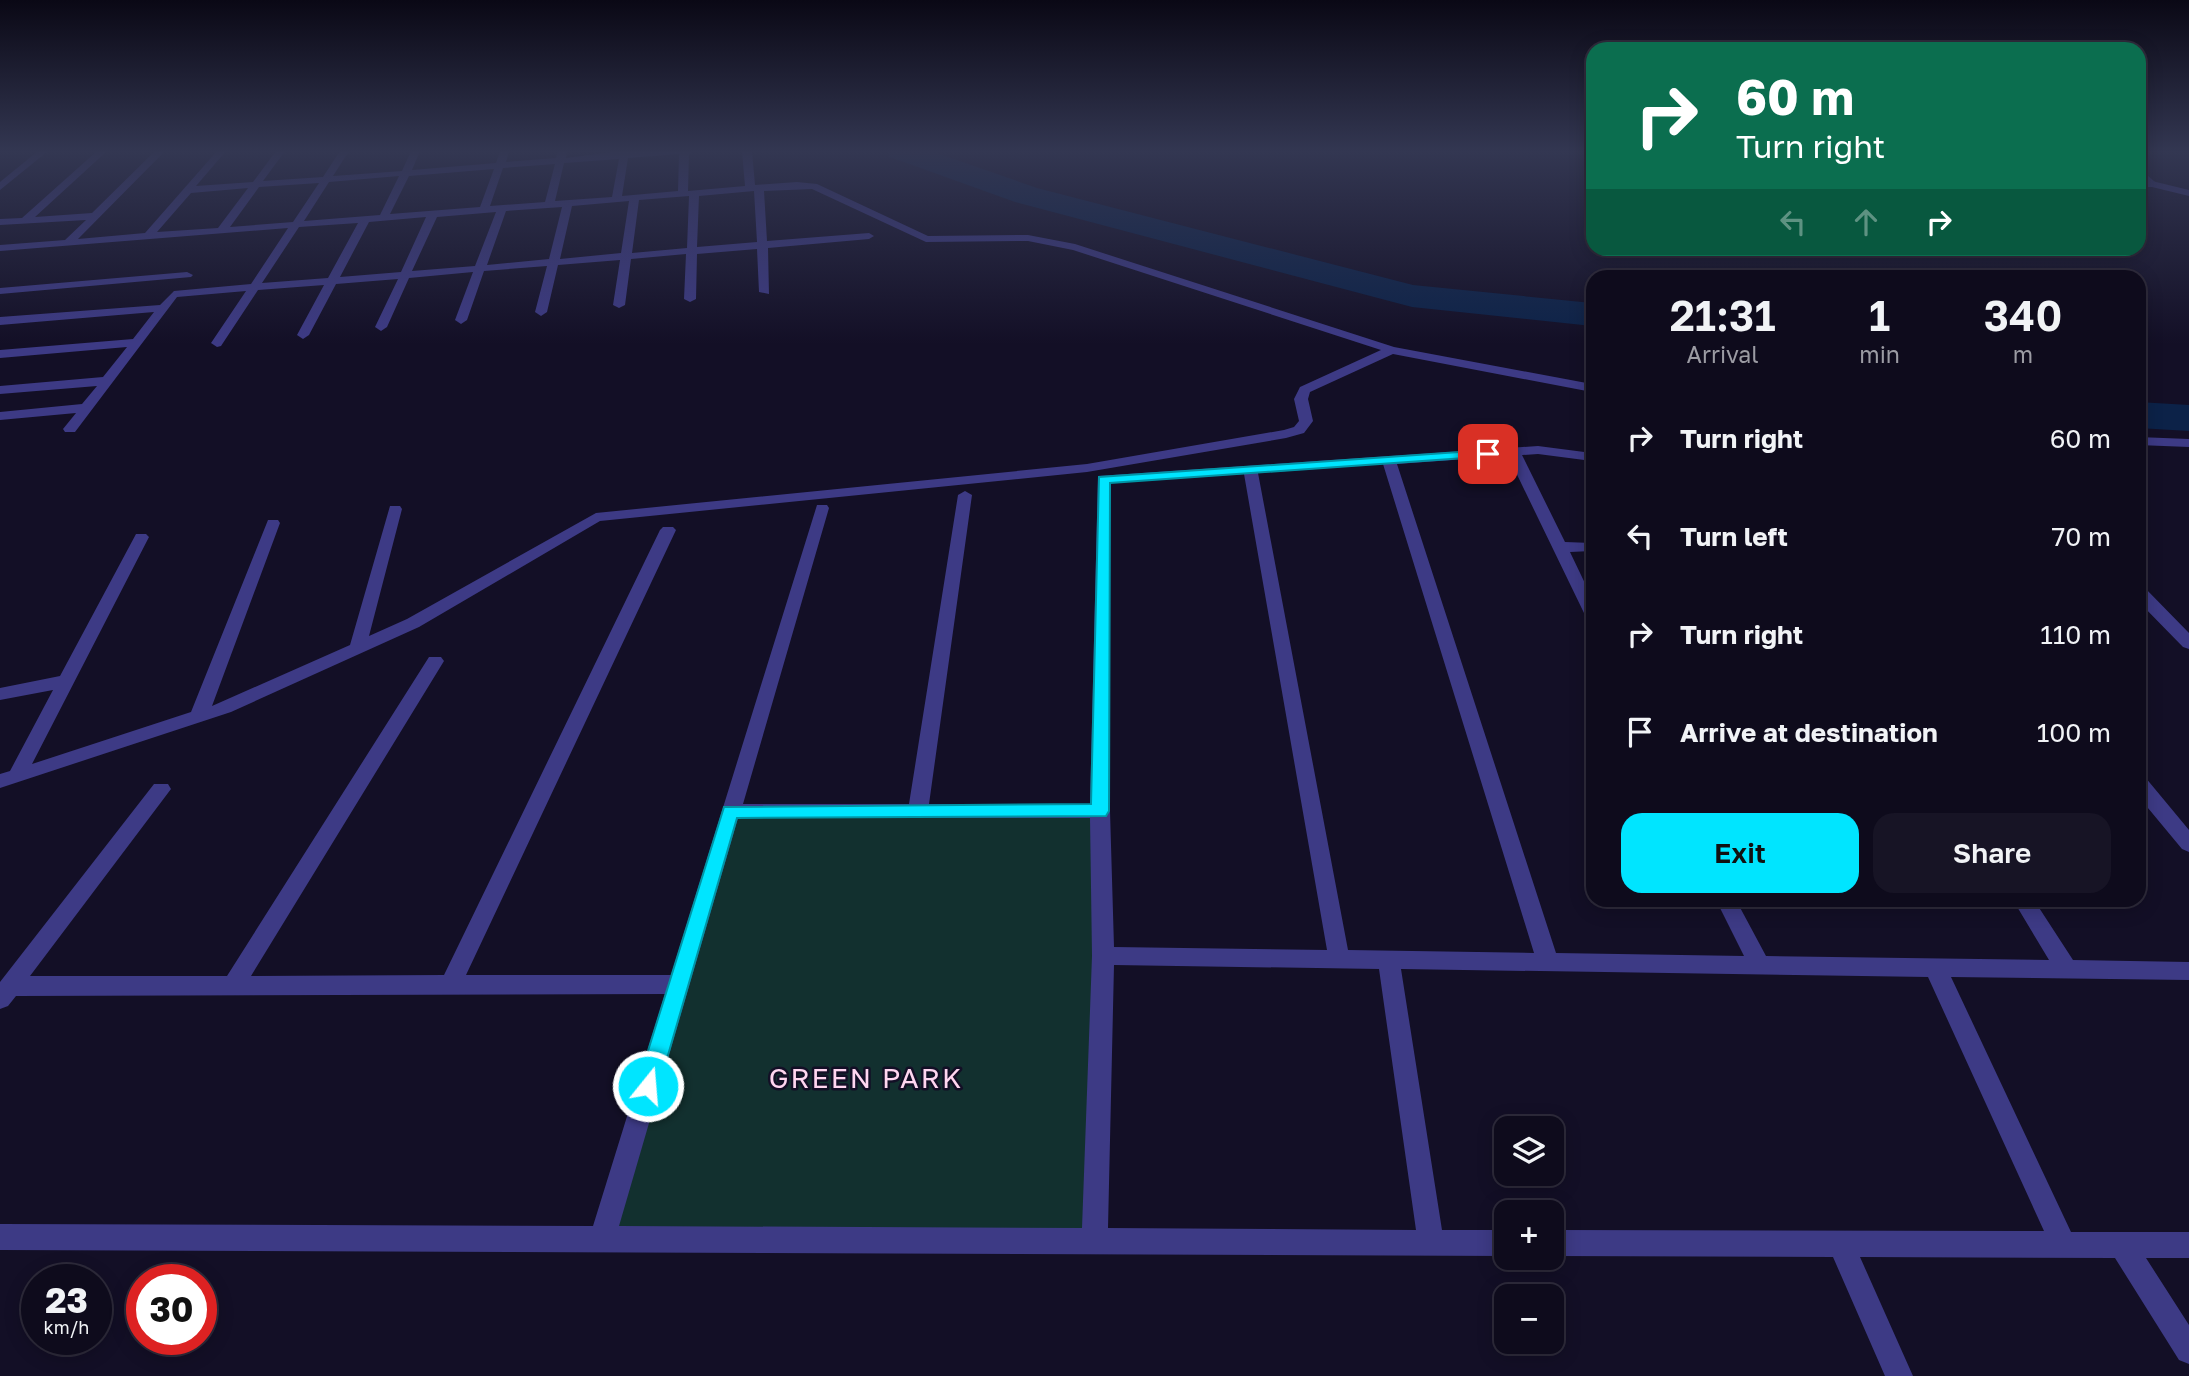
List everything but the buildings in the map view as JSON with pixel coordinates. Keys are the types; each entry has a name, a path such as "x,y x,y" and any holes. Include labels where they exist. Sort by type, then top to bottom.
{"street":[{"path":"24,220 29,215"},
{"path":"148,236 167,215"},
{"path":"222,230 233,215"},
{"path":"217,343 302,215"},
{"path":"0,248 418,215"},
{"path":"381,327 432,215"},
{"path":"461,320 499,215"},
{"path":"541,312 565,215"},
{"path":"619,305 632,215"},
{"path":"689,215 690,299"},
{"path":"758,215 765,292"},
{"path":"876,215 926,239 1028,238 1075,247 1392,350 1586,387"},
{"path":"0,222 96,216"},
{"path":"69,243 96,216"},
{"path":"303,335 365,219"},
{"path":"70,429 174,295 626,254 869,236"},
{"path":"0,291 187,275"},
{"path":"0,321 163,308"},
{"path":"0,354 137,342"},
{"path":"8,779 199,716 358,648 413,623 596,517 1087,468 1286,434 1299,430 1306,421 1301,399 1306,390 1392,350"},
{"path":"0,390 107,381"},
{"path":"0,416 85,408"},
{"path":"2146,441 2189,443"},
{"path":"1095,1241 1103,956 1100,811 1103,480 1538,450 1586,456"},
{"path":"1513,452 1586,600"},
{"path":"1389,460 1548,962"},
{"path":"1250,470 1339,959"},
{"path":"918,811 965,495"},
{"path":"602,1239 822,508"},
{"path":"358,648 395,509"},
{"path":"199,716 273,523"},
{"path":"450,985 668,530"},
{"path":"8,779 66,681 141,537"},
{"path":"1562,547 1586,547"},
{"path":"2146,599 2189,643"},
{"path":"233,985 435,661"},
{"path":"0,694 66,681"},
{"path":"5,992 161,789"},
{"path":"2146,792 2189,844"},
{"path":"730,811 1100,811"},
{"path":"1730,907 1760,965"},
{"path":"2027,907 2067,969"},
{"path":"1103,956 2189,971"},
{"path":"1390,960 1431,1243"},
{"path":"1935,967 2064,1245"},
{"path":"5,992 233,985 678,984"},
{"path":"0,1237 1494,1243"},
{"path":"1564,1243 2189,1245"},
{"path":"1841,1244 1899,1376"},
{"path":"2122,1245 2189,1350"}],"green space":[{"path":"730,811 1100,811 1095,1241 602,1239"}],"waterway":[{"path":"1103,215 1412,296 1586,314"},
{"path":"2146,415 2189,418"}],"district":[{"name":"GREEN PARK","path":"866,1078"}],"route":[{"path":"648,1086 730,811 1100,811 1103,480 1488,454"}]}
